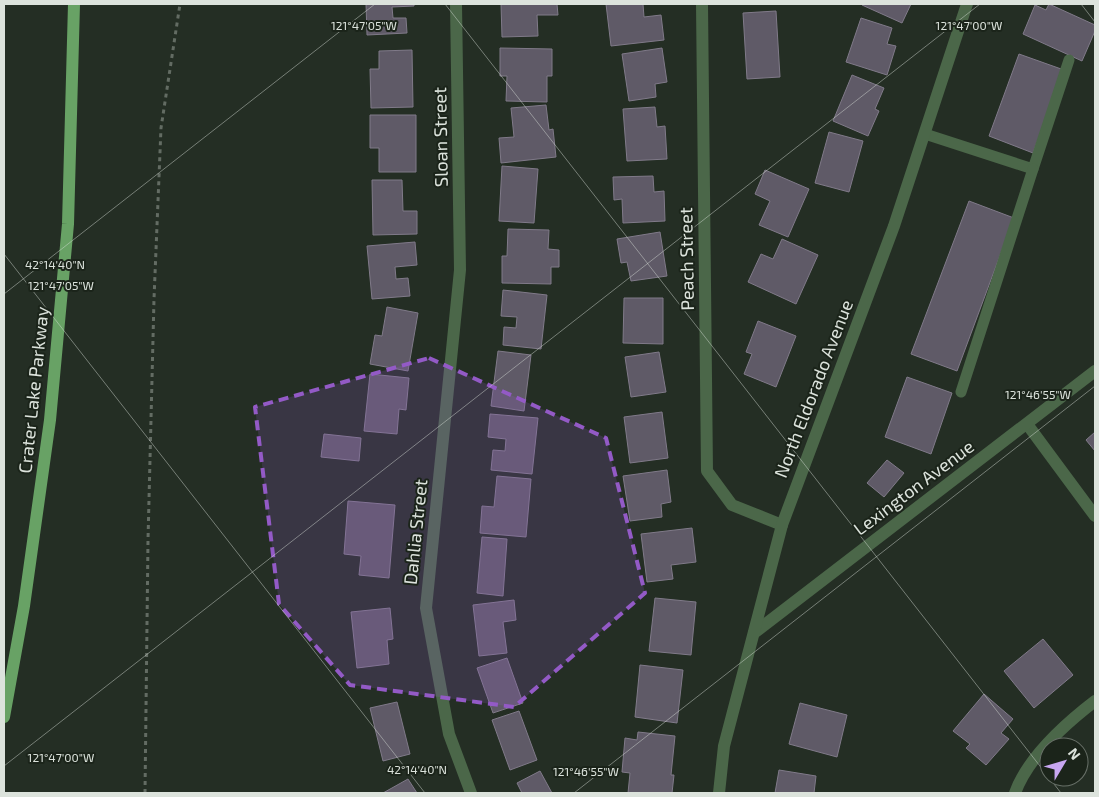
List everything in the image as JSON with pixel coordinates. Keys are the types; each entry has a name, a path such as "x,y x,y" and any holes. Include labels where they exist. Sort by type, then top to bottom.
{"main road":[{"name":"Crater Lake Parkway","path":"4,717 24,606 50,420 68,224 74,4"}],"street":[{"name":"Sloan Street","path":"456,4 460,270"},
{"name":"Peach Street","path":"702,4 707,471 732,506 782,525"},
{"name":"North Eldorado Avenue","path":"719,793 724,746 782,525 894,226 967,4"},
{"name":"Dahlia Street","path":"460,270 426,608 449,734 471,793"},
{"name":"Lexington Avenue","path":"754,633 1095,371"},
{"path":"1027,424 1095,516"},
{"path":"1015,793 1020,780 1052,738 1095,700"}],"lane":[{"path":"961,392 1069,60"},
{"path":"925,134 1033,169"}],"path":[{"path":"145,793 154,300 161,128 180,4"}],"highlighted area":[{"path":"429,358 606,438 645,593 514,707 350,685 279,604 255,407"}],"building":[{"path":"366,4 414,4 414,6 392,7 393,18 406,18 407,33 367,35"},
{"path":"501,4 557,4 558,15 537,15 538,36 502,37"},
{"path":"606,4 643,4 644,17 661,15 664,40 611,46"},
{"path":"863,4 911,4 902,23"},
{"path":"1049,4 1095,25 1095,31 1082,61 1023,34 1035,5 1046,10"},
{"path":"776,11 780,77 747,79 743,13"},
{"path":"861,18 892,28 887,44 896,46 887,75 846,62"},
{"path":"500,48 552,49 552,76 547,76 547,102 506,101 507,76 500,76"},
{"path":"662,48 667,82 655,84 656,97 629,101 622,54"},
{"path":"412,50 413,107 371,108 370,69 379,69 379,51"},
{"path":"1019,54 1064,70 1033,153 989,136"},
{"path":"852,75 884,88 875,109 879,111 868,136 833,121"},
{"path":"546,105 549,130 553,129 556,157 501,163 499,138 514,137 511,108"},
{"path":"655,107 657,127 665,126 667,159 627,161 623,109"},
{"path":"370,115 416,115 416,172 379,172 379,148 370,148"},
{"path":"829,132 863,141 849,192 815,183"},
{"path":"502,166 538,169 534,223 499,221"},
{"path":"765,170 809,189 788,237 759,225 770,201 755,194"},
{"path":"653,176 654,192 664,191 665,221 623,223 622,199 614,200 613,177"},
{"path":"372,180 402,180 403,211 417,211 417,234 373,235"},
{"path":"969,201 1014,218 957,371 911,354"},
{"path":"508,229 549,230 548,249 559,250 559,267 551,267 551,284 502,283 502,256 507,256"},
{"path":"660,232 667,276 631,281 627,262 621,263 617,239"},
{"path":"782,239 818,255 796,304 748,282 761,254 773,259"},
{"path":"415,242 417,265 395,267 396,279 408,278 410,296 372,299 367,246"},
{"path":"503,290 547,295 541,349 503,345 504,327 516,328 517,317 501,316"},
{"path":"624,298 663,298 663,344 623,343"},
{"path":"387,307 418,313 408,371 370,364 375,335 382,336"},
{"path":"758,321 796,336 776,387 744,374 752,354 746,352"},
{"path":"498,351 531,355 524,411 491,406"},
{"path":"659,352 666,392 631,397 625,357"},
{"path":"370,374 409,378 406,410 399,409 397,434 364,431"},
{"path":"907,377 952,393 931,454 885,437"},
{"path":"662,412 668,458 630,463 624,417"},
{"path":"490,414 538,418 532,474 491,470 493,450 505,451 506,439 488,437"},
{"path":"1095,432 1095,451 1086,440"},
{"path":"324,434 361,438 359,461 321,457"},
{"path":"887,460 904,473 884,497 867,483"},
{"path":"667,470 671,502 661,504 662,517 630,521 623,476"},
{"path":"497,476 531,479 526,537 480,533 482,506 494,507"},
{"path":"348,501 395,505 389,578 359,575 361,556 344,554"},
{"path":"692,528 696,562 671,565 673,579 647,582 641,534"},
{"path":"482,537 507,539 503,596 477,593"},
{"path":"655,598 696,602 691,655 649,651"},
{"path":"514,600 516,620 503,622 507,653 479,656 473,605"},
{"path":"390,608 393,639 387,640 389,664 357,668 351,612"},
{"path":"1043,639 1073,675 1034,708 1004,671"},
{"path":"507,658 523,703 493,713 477,668"},
{"path":"640,665 683,670 677,723 635,717"},
{"path":"984,694 1013,719 1001,733 1009,739 986,765 966,748 970,744 953,731"},
{"path":"397,702 410,754 383,761 370,708"},
{"path":"800,703 847,715 837,757 789,744"},
{"path":"519,711 537,760 510,770 492,720"},
{"path":"638,732 675,736 671,775 674,775 672,793 628,793 630,773 622,772 625,738 637,740"},
{"path":"779,770 816,776 814,793 775,793"},
{"path":"540,771 552,793 522,793 517,783"},
{"path":"408,779 417,793 383,793"}]}
